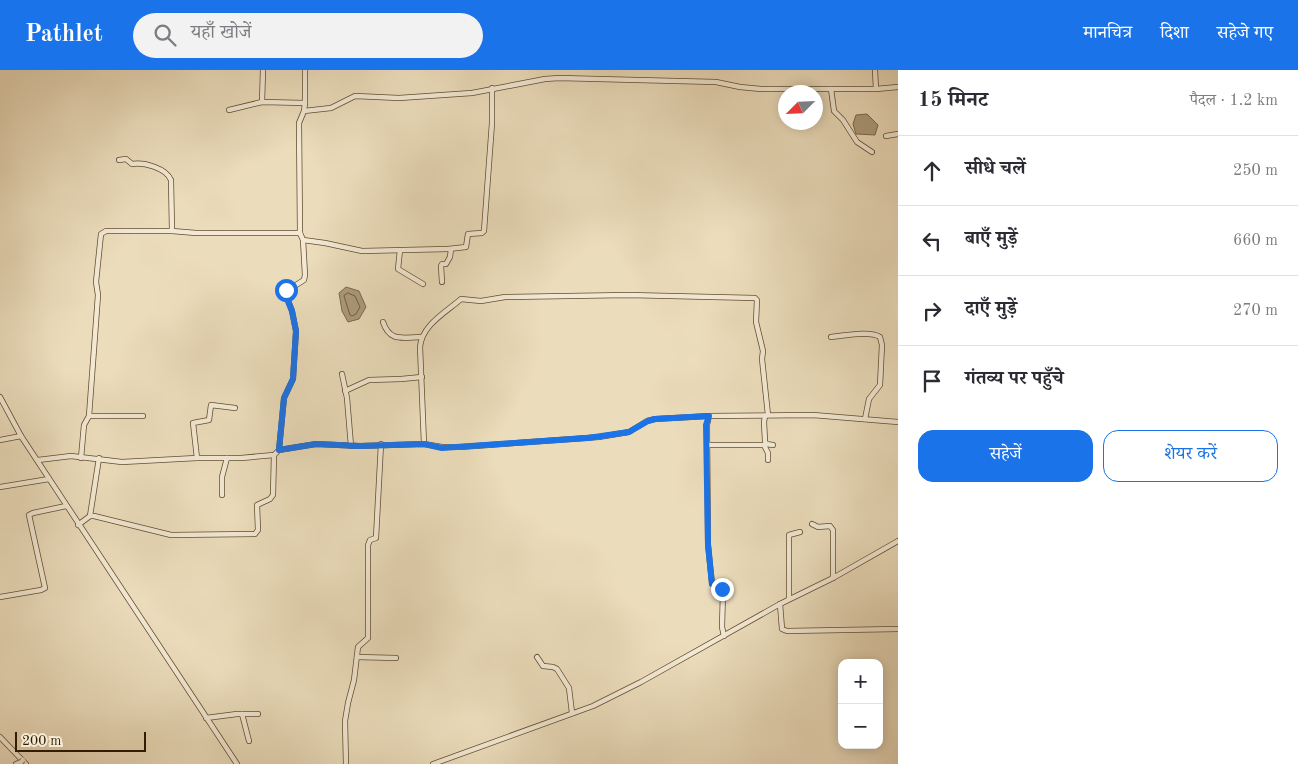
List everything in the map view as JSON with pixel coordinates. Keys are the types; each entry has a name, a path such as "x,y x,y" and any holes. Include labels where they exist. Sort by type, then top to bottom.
{"street":[{"path":"262,102 263,70"},
{"path":"279,450 284,398 293,379 296,331 292,311 285,292 305,278 303,240 300,233 299,123 305,103 305,70"},
{"path":"875,70 876,89"},
{"path":"304,111 331,108 355,96 399,98 472,93 492,88 559,78 716,82 761,89 876,89 898,86"},
{"path":"303,240 362,251 466,247 468,234 482,233 484,231 492,122 492,88"},
{"path":"831,89 834,111 843,120 857,142 872,152"},
{"path":"229,110 262,102 305,103"},
{"path":"886,136 898,134"},
{"path":"119,160 126,159 132,164 137,163 152,167 168,174 171,180 172,231"},
{"path":"82,458 84,425 89,416 98,295 96,282 101,234 106,231 300,233"},
{"path":"442,282 441,266 446,264 450,257 451,249"},
{"path":"400,250 398,268 422,284"},
{"path":"424,444 420,347 422,337 428,327 463,299 481,301 506,297 628,295 755,298 757,300 756,322 764,351 762,359 766,415 764,422 765,441 768,445 773,445"},
{"path":"383,322 386,332 394,337 422,337"},
{"path":"832,337 868,334 880,337 882,345 881,381 869,399 865,419"},
{"path":"342,374 347,398 351,446"},
{"path":"345,391 371,379 422,377"},
{"path":"0,397 21,436 78,525 237,764"},
{"path":"197,458 193,423 209,420 211,405 235,408"},
{"path":"38,460 71,456 122,462 228,458 274,455 279,450 316,444 351,446 424,444 442,448 461,447 588,438 629,432 655,419 709,416 813,415 898,422"},
{"path":"89,416 143,416"},
{"path":"709,416 706,425 708,445 708,544 711,583 712,586 720,587 722,590 722,627 724,636"},
{"path":"0,440 21,436"},
{"path":"346,764 345,721 354,680 358,647 368,638 368,545 370,540 376,538 381,444"},
{"path":"708,445 764,445 768,453 768,460"},
{"path":"90,516 170,535 255,534 258,530 257,505 270,499 273,495 274,455"},
{"path":"78,525 90,516 99,458"},
{"path":"222,495 222,477 228,458"},
{"path":"0,487 49,479"},
{"path":"0,597 45,588 29,515 66,506"},
{"path":"812,524 830,526 833,530 833,578"},
{"path":"790,599 789,535 800,532"},
{"path":"433,764 593,706 633,686 780,604 833,578 898,541"},
{"path":"780,604 780,625 782,629 787,631 898,629"},
{"path":"357,657 396,658"},
{"path":"537,657 543,666 557,669 569,688 572,713"},
{"path":"242,714 249,741"},
{"path":"206,718 258,714"},
{"path":"0,737 22,762"}],"water":[{"path":"867,114 878,125 875,135 856,134 853,124 856,115"},
{"path":"346,287 359,291 366,307 359,319 348,322 342,311 339,293"}],"route":[{"path":"286,290 285,294 292,311 296,331 293,382 284,398 279,450 316,444 360,446 424,444 442,448 588,438 629,432 655,419 709,416 706,425 708,544 712,586 722,589"}]}
